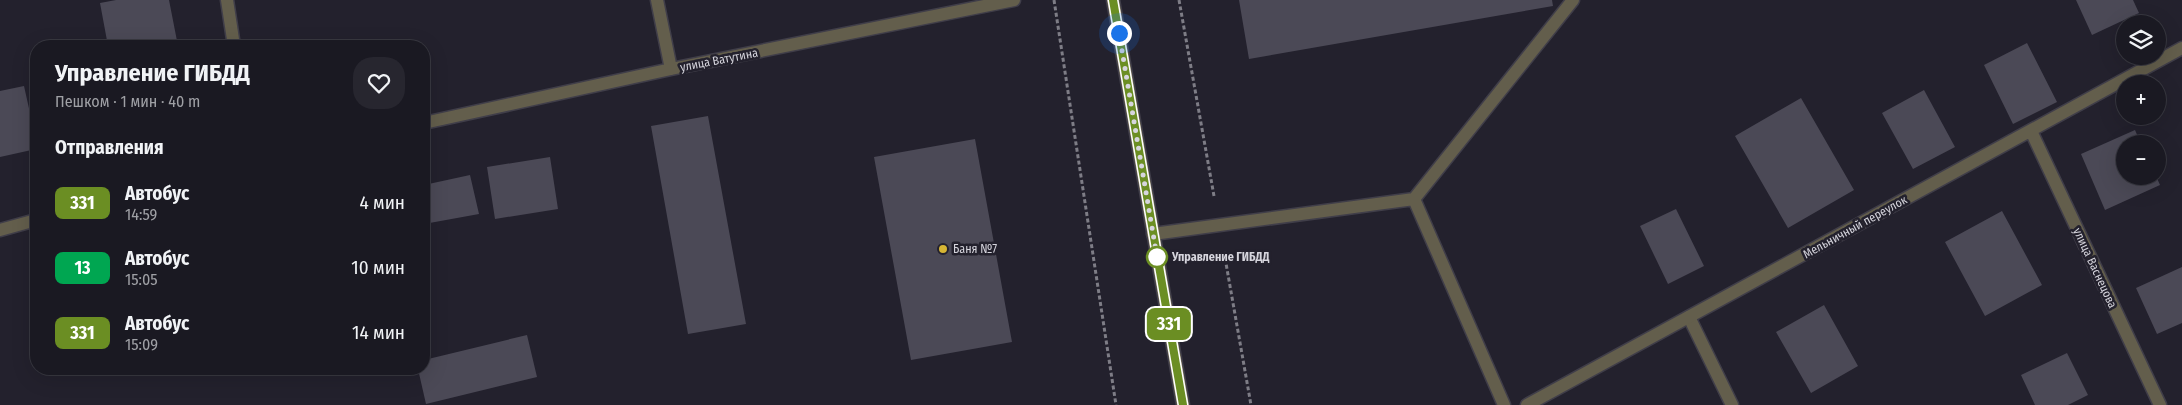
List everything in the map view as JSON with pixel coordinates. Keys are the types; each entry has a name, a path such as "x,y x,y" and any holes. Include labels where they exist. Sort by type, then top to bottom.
{"main road":[{"path":"1114,0 1183,405"}],"street":[{"path":"226,0 233,40"},
{"path":"657,0 671,69"},
{"name":"улица Ватутина","path":"430,122 671,69 1014,0"},
{"path":"1153,234 1414,199 1573,0"},
{"name":"Мельничный переулок","path":"1527,405 2182,48"},
{"name":"улица Васнецова","path":"2031,132 2160,405"},
{"path":"1414,199 1504,405"},
{"path":"0,230 30,222"},
{"path":"1689,317 1732,405"}],"path":[{"path":"1054,0 1116,405"}],"building":[{"path":"116,0 169,0 177,40 107,40 100,3"},
{"path":"1239,0 1552,0 1553,6 1249,59"},
{"path":"2076,0 2133,0 2139,13 2135,15 2116,15 2116,24 2092,35"},
{"path":"2027,43 2057,102 2013,124 1984,65"},
{"path":"24,86 30,113 30,150 0,157 0,91"},
{"path":"1924,90 1955,147 1913,169 1882,113"},
{"path":"1801,98 1854,190 1788,228 1735,136"},
{"path":"708,116 746,324 688,334 651,126"},
{"path":"2135,130 2137,135 2124,135"},
{"path":"2116,138 2116,185 2160,185 2105,210 2081,154"},
{"name":"Баня №7","path":"975,139 1012,342 911,360 874,157"},
{"path":"550,157 558,209 495,219 487,167"},
{"path":"470,175 479,214 430,223 430,184"},
{"path":"1676,209 1704,266 1668,284 1640,226"},
{"path":"2002,211 2042,285 1985,316 1945,242"},
{"path":"2182,267 2182,323 2157,334 2136,288"},
{"path":"1824,305 1858,366 1811,393 1776,332"},
{"path":"527,335 537,377 426,404 419,375 430,375 430,359"},
{"path":"2067,353 2088,395 2068,405 2035,405 2021,375"}],"bus line":[{"name":"331","path":"1113,0 1183,405"}],"place":[{"name":"Баня №7","path":"943,249"},
{"name":"Управление ГИБДД","path":"1157,257"}],"route":[{"path":"1119,33 1157,257"}]}
